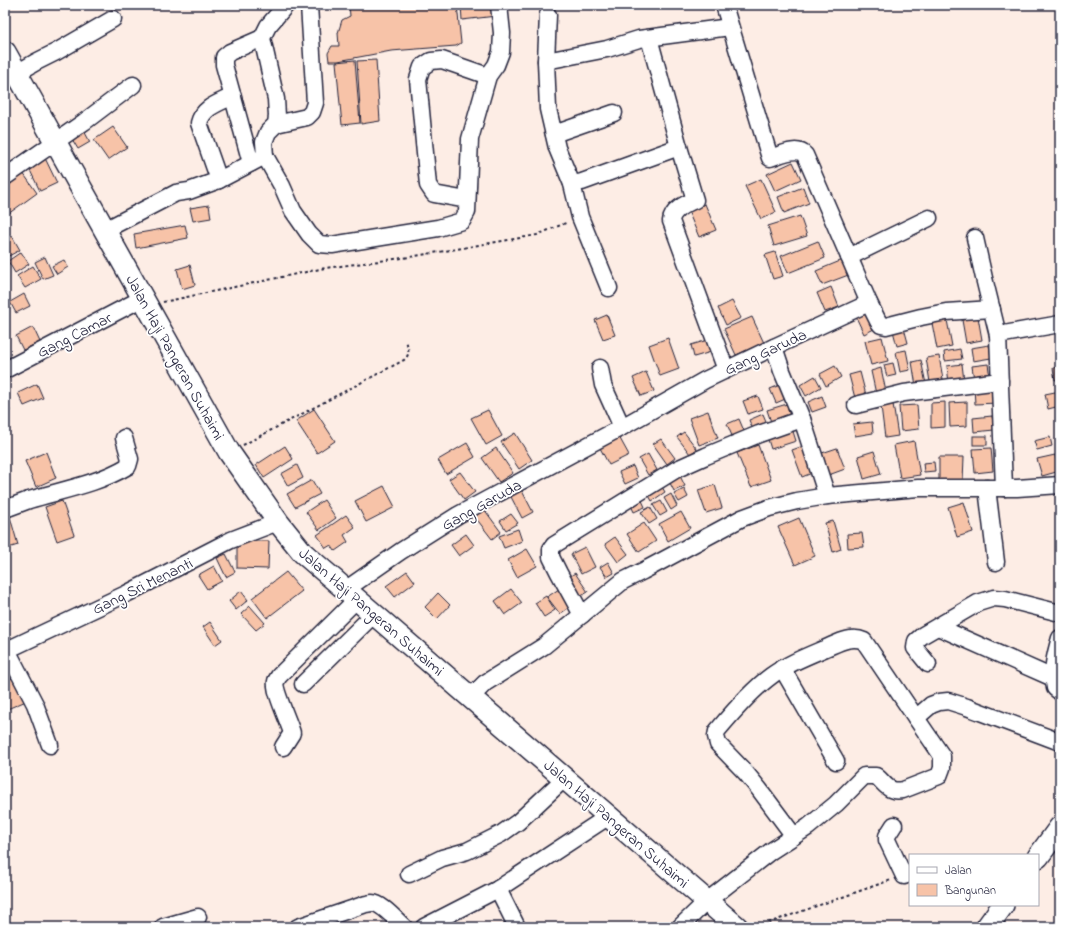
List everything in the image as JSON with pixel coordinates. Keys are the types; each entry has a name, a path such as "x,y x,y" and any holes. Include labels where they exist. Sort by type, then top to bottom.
{"main road":[{"name":"Jalan Haji Pangeran Suhaimi","path":"5,52 229,452 278,522 303,553 737,927"},
{"path":"1039,857 1060,827"}],"street":[{"path":"276,124 276,99 262,38 268,26 286,5"},
{"path":"108,234 180,203 189,192 219,180 258,160 268,132 276,124 307,117 312,112 315,103 309,5"},
{"path":"262,38 230,52 224,57 224,65 233,96 258,160 278,180 293,211 309,234 319,244 332,245 438,228 462,221 468,212 470,139 488,76 496,65 501,52 502,33 499,5"},
{"path":"724,5 770,158 785,153 798,151 803,152 805,155 869,303 881,325 886,326 921,317 951,312 992,309"},
{"path":"548,15 546,61 548,109 557,148 572,184 580,218 609,288"},
{"path":"17,73 113,19"},
{"path":"546,61 608,49 639,39 730,27"},
{"path":"649,38 695,200 685,204 676,211 672,216 671,221 726,370"},
{"path":"468,200 434,194 428,185 418,79 422,67 431,61 442,60 488,76"},
{"path":"5,177 84,122 133,85"},
{"path":"219,180 198,123 200,117 206,110 233,96"},
{"path":"554,134 614,113"},
{"path":"572,184 582,182 679,147"},
{"path":"849,257 929,218"},
{"path":"976,238 998,335 1004,488"},
{"name":"Gang Camar","path":"5,370 145,302"},
{"name":"Gang Garuda","path":"283,748 292,733 290,724 277,694 275,686 276,681 351,595 401,551 458,515 622,427 705,380 774,346 869,303"},
{"path":"998,335 1060,324"},
{"path":"774,346 782,371 802,419 826,496"},
{"path":"600,368 603,385 622,427"},
{"path":"856,405 904,394 1000,381"},
{"path":"582,615 551,557 551,549 554,545 677,469 759,434 802,419"},
{"path":"5,509 28,500 102,479 128,466 130,459 124,438"},
{"path":"470,696 485,684 544,646 623,581 742,518 770,508 826,496 918,488 1004,488 1060,485"},
{"path":"987,488 996,562"},
{"name":"Gang Sri Menanti","path":"50,745 35,704 6,648 126,594 231,540 278,522"},
{"path":"928,664 915,648 916,641 923,635 978,603 994,598 1005,599 1060,613"},
{"path":"303,684 373,614"},
{"path":"938,626 1052,678"},
{"path":"680,927 707,901 771,851 808,827 836,804 864,776 876,776 892,790 898,791 939,776 942,768 942,756 864,641 860,639 855,638 846,640 782,668 747,698 716,731 718,744 746,773 794,836"},
{"path":"1060,638 1055,653 1052,678 1055,688 1060,692"},
{"path":"782,668 836,761"},
{"path":"916,718 931,705 948,701 1060,742"},
{"path":"409,874 442,858 467,851 501,834 518,822 565,778"},
{"path":"424,927 498,889 609,816"},
{"path":"894,825 887,836 887,840 907,875"},
{"path":"498,889 517,927"},
{"path":"298,927 358,906 373,903 383,908 404,927"},
{"path":"164,927 198,917"}],"path":[{"path":"145,302 325,268 410,257 537,235 580,218"},
{"path":"229,452 404,360 409,354 406,340"},
{"path":"757,927 907,875"}],"building":[{"path":"349,5 457,5 461,43 456,46 391,51 338,61 329,61 328,53 332,46 339,46 338,33 342,20 350,16"},
{"path":"461,5 495,5 496,16 462,20"},
{"path":"355,60 360,123 342,125 336,62"},
{"path":"376,60 380,121 361,124 357,61"},
{"path":"82,127 90,142 78,149 69,134"},
{"path":"113,127 127,147 108,160 94,140"},
{"path":"43,154 57,183 40,191 26,162"},
{"path":"793,162 801,179 775,191 767,174"},
{"path":"23,173 37,193 8,214 5,209 5,186"},
{"path":"761,179 776,212 761,219 745,186"},
{"path":"803,187 809,203 784,213 778,197"},
{"path":"705,204 716,230 699,237 688,211"},
{"path":"209,205 211,218 193,221 190,208"},
{"path":"800,216 807,236 774,246 768,226"},
{"path":"185,225 188,238 136,248 134,234"},
{"path":"12,236 20,250 5,258 5,240"},
{"path":"818,241 825,258 788,273 781,256"},
{"path":"21,252 29,264 15,273 8,261"},
{"path":"775,252 783,276 773,279 765,255"},
{"path":"45,257 53,275 43,279 35,262"},
{"path":"845,259 851,274 822,285 816,271"},
{"path":"64,260 68,267 57,274 52,266"},
{"path":"190,265 195,285 182,289 177,269"},
{"path":"33,266 41,279 25,288 17,276"},
{"path":"831,287 839,307 825,312 817,293"},
{"path":"24,294 30,306 16,313 10,302"},
{"path":"732,301 741,318 726,325 718,308"},
{"path":"867,310 876,328 864,334 855,315"},
{"path":"607,315 615,335 603,339 595,320"},
{"path":"946,315 952,346 937,349 931,318"},
{"path":"752,317 764,343 736,355 724,329"},
{"path":"978,317 982,340 966,343 962,320"},
{"path":"33,327 40,342 23,350 16,336"},
{"path":"904,328 908,343 897,346 893,331"},
{"path":"882,337 888,361 871,365 865,341"},
{"path":"668,338 679,369 660,376 649,345"},
{"path":"708,340 711,352 694,357 691,345"},
{"path":"989,345 991,358 973,361 971,348"},
{"path":"960,349 962,359 945,361 944,352"},
{"path":"906,350 910,370 900,372 896,352"},
{"path":"939,356 943,379 930,382 926,358"},
{"path":"921,360 926,384 916,386 912,362"},
{"path":"893,363 896,375 887,377 884,365"},
{"path":"962,364 964,381 949,383 947,366"},
{"path":"988,364 990,378 974,380 972,366"},
{"path":"835,366 841,377 826,386 820,374"},
{"path":"1060,367 1060,379 1055,380 1053,368"},
{"path":"881,368 886,392 876,394 871,371"},
{"path":"646,372 654,391 641,396 633,378"},
{"path":"860,372 867,399 856,402 849,375"},
{"path":"815,376 821,387 806,396 800,385"},
{"path":"785,383 790,397 776,403 770,389"},
{"path":"37,384 43,398 24,406 18,393"},
{"path":"997,387 998,403 975,404 974,388"},
{"path":"1060,391 1060,406 1048,409 1045,394"},
{"path":"5,393 10,411 5,413"},
{"path":"758,396 763,409 748,414 743,401"},
{"path":"822,396 826,407 812,412 808,402"},
{"path":"945,402 945,427 931,428 931,403"},
{"path":"967,402 967,426 950,427 949,403"},
{"path":"787,404 790,417 771,422 767,410"},
{"path":"893,404 898,436 885,438 881,406"},
{"path":"917,405 919,429 901,431 899,406"},
{"path":"314,409 335,441 317,453 296,421"},
{"path":"488,410 502,436 486,445 471,418"},
{"path":"708,411 718,438 699,445 689,418"},
{"path":"763,414 768,426 754,432 749,420"},
{"path":"992,416 994,430 974,432 973,418"},
{"path":"739,419 747,438 735,443 727,424"},
{"path":"872,422 873,433 855,436 853,424"},
{"path":"791,425 796,441 771,449 766,433"},
{"path":"684,432 697,449 690,454 677,437"},
{"path":"515,433 532,460 519,469 501,442"},
{"path":"618,435 629,455 609,465 599,446"},
{"path":"973,436 987,436 987,445 973,445"},
{"path":"1050,437 1052,446 1037,450 1034,441"},
{"path":"661,439 675,458 667,464 653,444"},
{"path":"914,441 920,475 900,478 894,445"},
{"path":"467,443 475,457 446,474 438,460"},
{"path":"758,445 771,480 751,487 737,453"},
{"path":"806,445 817,471 802,477 792,450"},
{"path":"285,446 293,459 264,478 256,465"},
{"path":"496,448 513,473 499,482 482,458"},
{"path":"837,448 845,469 826,476 819,454"},
{"path":"991,448 993,471 975,473 973,449"},
{"path":"874,451 881,474 864,479 858,456"},
{"path":"46,452 56,478 36,487 25,461"},
{"path":"648,454 657,470 648,475 639,459"},
{"path":"1055,455 1060,471 1042,476 1037,459"},
{"path":"939,457 964,457 963,481 939,480"},
{"path":"934,462 935,471 924,472 923,463"},
{"path":"297,465 303,478 288,486 281,474"},
{"path":"633,466 638,478 625,484 619,472"},
{"path":"460,472 475,492 464,500 449,479"},
{"path":"678,472 685,486 674,491 667,477"},
{"path":"312,480 320,494 295,507 287,494"},
{"path":"659,482 665,492 652,501 646,490"},
{"path":"715,485 722,508 706,513 698,490"},
{"path":"384,486 395,507 366,522 355,501"},
{"path":"521,489 533,512 522,518 510,495"},
{"path":"684,489 688,497 679,502 674,494"},
{"path":"671,494 677,506 671,510 664,498"},
{"path":"640,496 645,507 634,512 629,501"},
{"path":"324,500 336,518 319,530 306,512"},
{"path":"62,501 74,535 57,541 45,507"},
{"path":"661,501 667,512 660,516 653,505"},
{"path":"964,502 973,532 957,537 948,507"},
{"path":"650,507 657,519 649,524 641,512"},
{"path":"484,509 501,532 492,539 475,517"},
{"path":"681,512 690,528 668,541 659,524"},
{"path":"511,514 518,523 506,530 500,521"},
{"path":"346,515 355,527 344,535 348,542 335,551 331,545 326,548 317,535"},
{"path":"10,517 18,545 5,549 5,519"},
{"path":"799,518 815,556 795,565 778,527"},
{"path":"833,521 841,549 833,552 825,523"},
{"path":"644,523 656,541 639,552 627,534"},
{"path":"518,529 522,541 504,548 499,536"},
{"path":"862,533 864,547 848,548 847,534"},
{"path":"466,534 474,545 459,556 451,545"},
{"path":"615,537 628,554 618,562 605,544"},
{"path":"237,541 269,541 268,569 237,568"},
{"path":"585,547 595,567 581,574 571,554"},
{"path":"527,549 537,566 517,577 508,560"},
{"path":"226,554 235,572 226,577 217,558"},
{"path":"608,562 614,573 607,577 600,567"},
{"path":"214,566 222,581 207,589 198,575"},
{"path":"407,571 415,582 395,597 386,586"},
{"path":"286,572 302,591 267,618 252,598"},
{"path":"575,573 588,592 578,598 566,579"},
{"path":"511,589 522,603 505,615 495,601"},
{"path":"559,589 571,606 560,614 547,597"},
{"path":"241,591 248,600 236,610 229,601"},
{"path":"438,593 450,605 437,619 425,607"},
{"path":"546,596 555,610 544,617 535,603"},
{"path":"250,606 265,623 256,630 241,614"},
{"path":"210,622 222,640 215,645 203,627"},
{"path":"15,677 26,701 5,710 5,681"}]}
